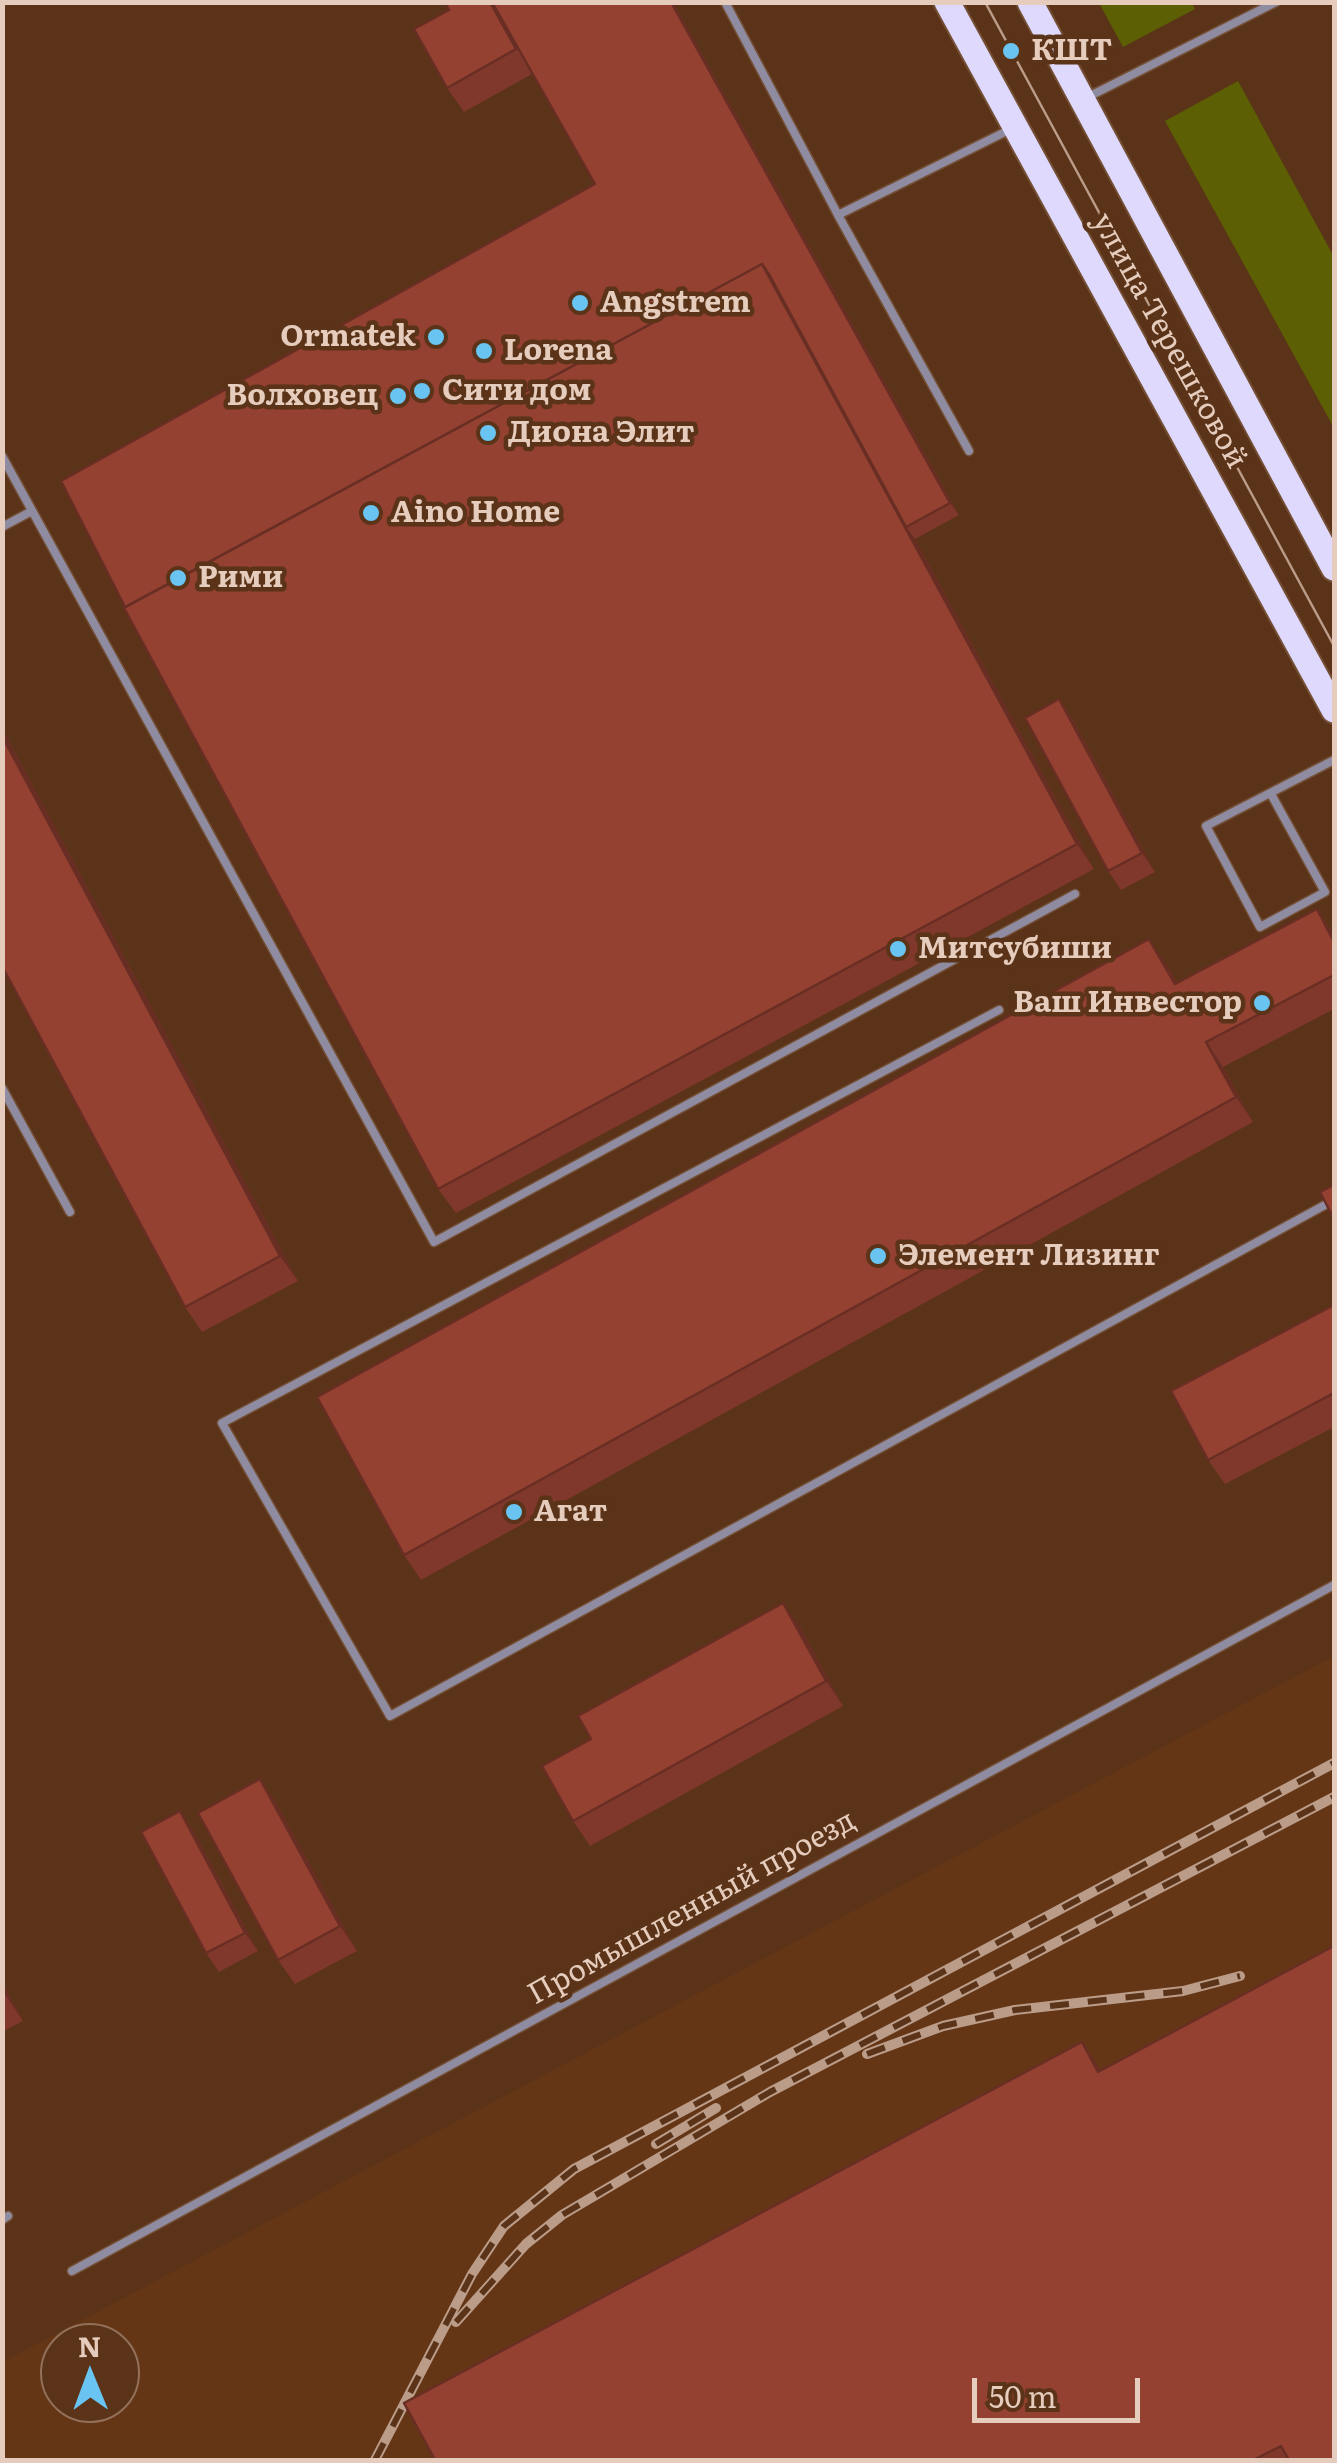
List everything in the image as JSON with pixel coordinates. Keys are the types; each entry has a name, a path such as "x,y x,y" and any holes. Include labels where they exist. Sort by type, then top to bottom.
{"main road":[{"name":"улица Терешковой","path":"946,2 1334,710"},
{"name":"улица Терешковой","path":"1030,2 1334,568"}],"lane":[{"path":"725,2 838,215 970,450"},
{"path":"1082,100 1276,2"},
{"path":"838,215 1015,127"},
{"path":"2,456 434,1242 1075,894"},
{"path":"2,527 32,512"},
{"path":"1271,794 1325,892 1260,927 1206,826 1334,760"},
{"path":"1000,1010 222,1423 390,1716 1334,1200"},
{"path":"2,1088 70,1212"},
{"name":"Промышленный проезд","path":"72,2270 1334,1584"}],"shaded area":[{"path":"1099,3 1192,3 1195,9 1123,47"},
{"path":"1238,81 1334,257 1334,428 1165,121"},
{"path":"1334,1656 1334,2460 3,2460 3,2362 40,2342 40,2423 140,2423 140,2323 77,2323"}],"building":[{"path":"445,2 490,2 516,49 447,88 414,29 449,10"},
{"name":"Сити дом","path":"492,2 671,2 950,503 906,527 762,264 125,607 61,481 595,184"},
{"path":"762,264 1077,844 438,1189 124,608"},
{"path":"1059,699 1142,853 1108,871 1025,718"},
{"path":"2,736 280,1256 185,1307 2,966"},
{"path":"1317,909 1334,942 1334,975 1206,1042 1236,1097 404,1555 317,1397 1149,939 1175,984"},
{"path":"1334,1185 1334,1219 1320,1192"},
{"path":"1334,1305 1334,1393 1208,1460 1171,1391"},
{"path":"783,1603 826,1681 573,1821 542,1766 591,1739 578,1716"},
{"path":"260,1779 340,1926 278,1960 198,1813"},
{"path":"180,1811 245,1933 206,1953 141,1832"},
{"path":"1334,1946 1334,2460 1289,2460 1281,2446 1253,2460 435,2460 404,2403 1082,2042 1098,2072"}],"tram line":[{"path":"985,2 1334,646"}],"railway":[{"path":"375,2460 472,2274 504,2226 574,2169 1334,1763"},
{"path":"456,2322 526,2244 562,2215 770,2092 1334,1797"},
{"path":"867,2054 943,2026 1015,2010 1183,1991 1240,1976"},
{"path":"656,2144 716,2108"}],"place":[{"name":"КШТ","path":"1011,51"},
{"name":"Angstrem","path":"580,303"},
{"name":"Ormatek","path":"436,337"},
{"name":"Lorena","path":"484,351"},
{"name":"Сити дом","path":"422,391"},
{"name":"Волховец","path":"398,396"},
{"name":"Диона Элит","path":"488,433"},
{"name":"Aino Home","path":"371,513"},
{"name":"Рими","path":"178,578"},
{"name":"Митсубиши","path":"898,949"},
{"name":"Ваш Инвестор","path":"1262,1003"},
{"name":"Элемент Лизинг","path":"878,1256"},
{"name":"Агат","path":"514,1512"}]}
